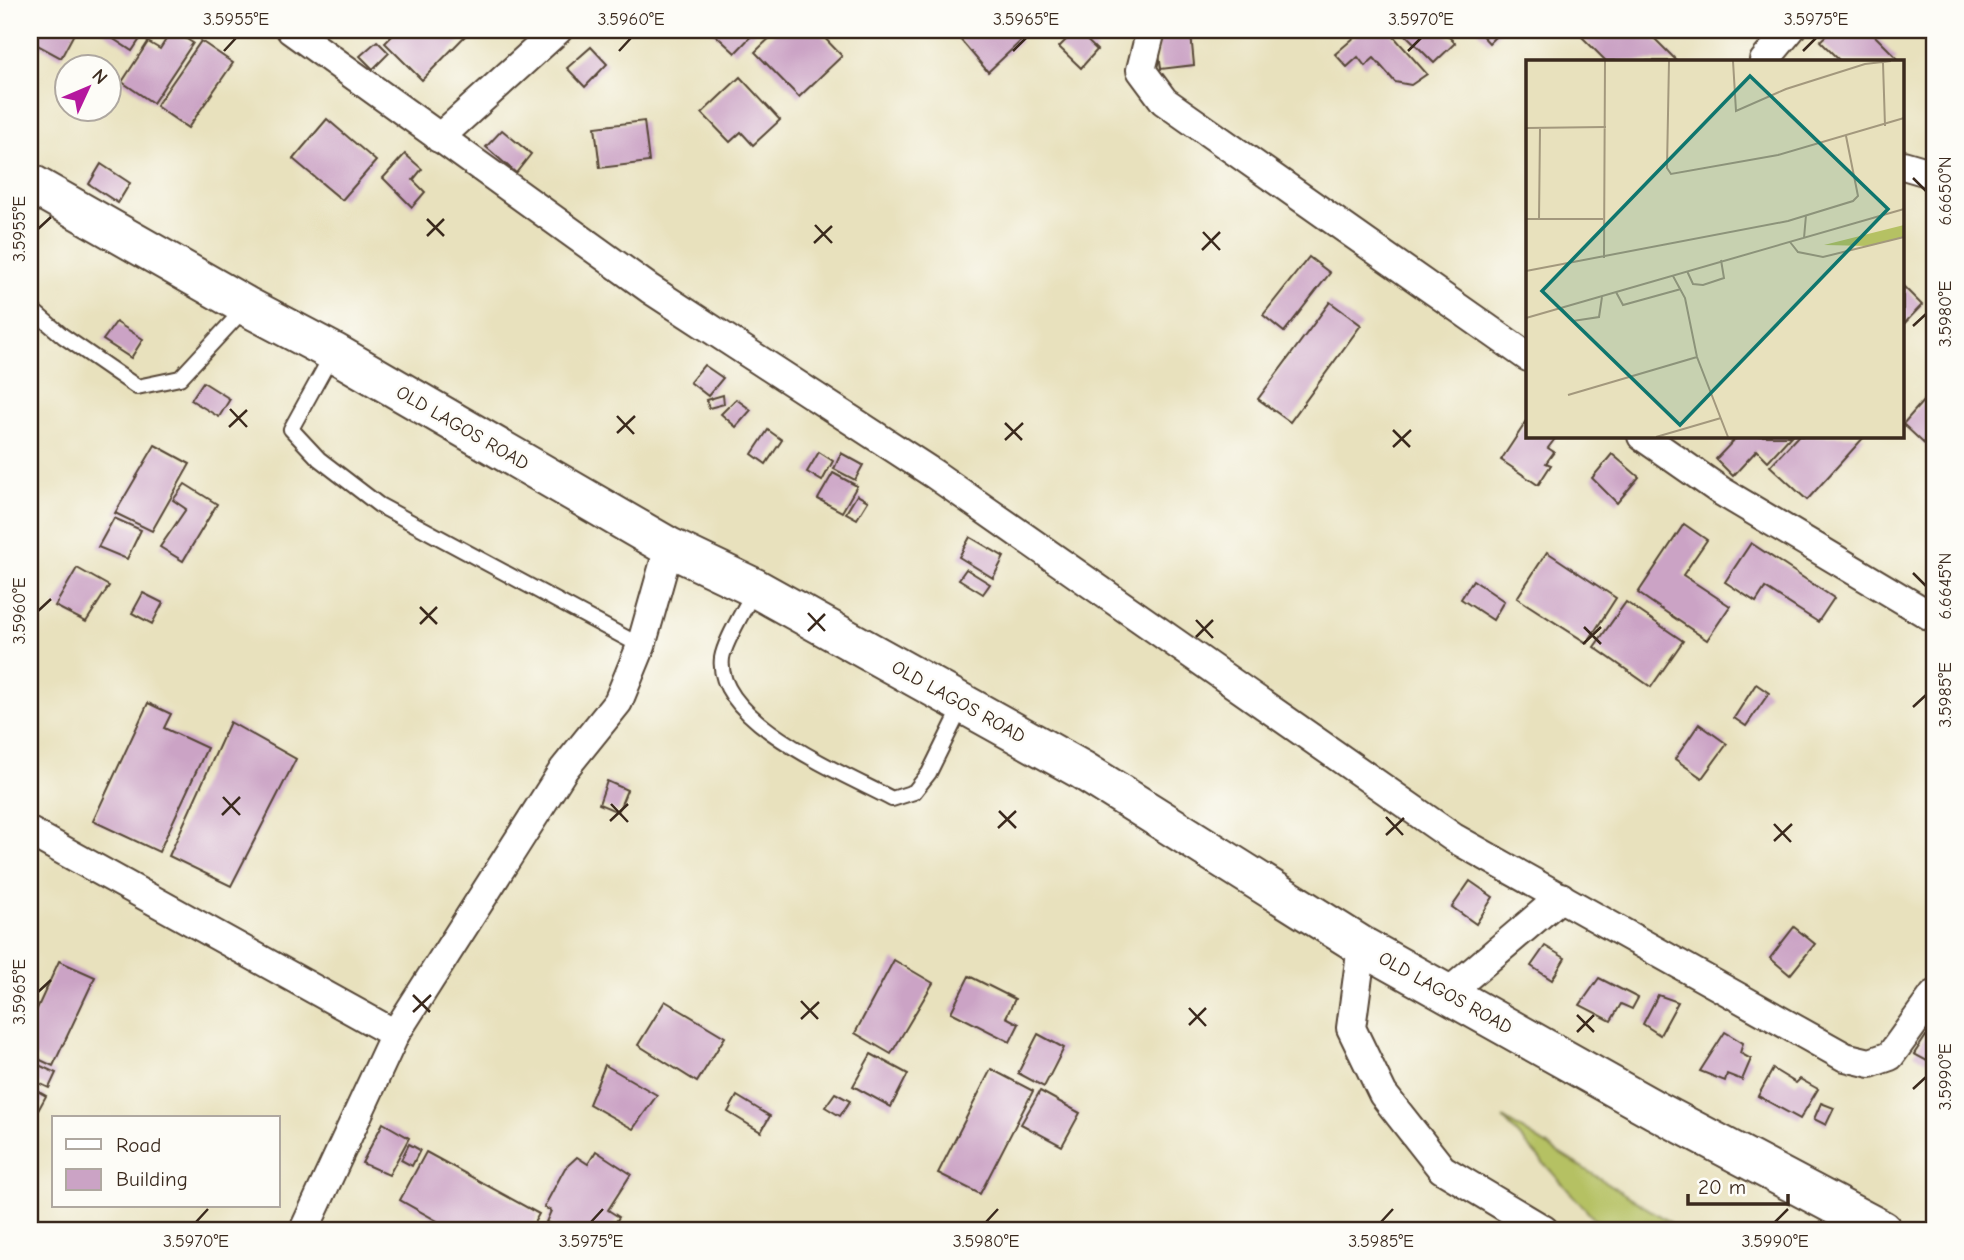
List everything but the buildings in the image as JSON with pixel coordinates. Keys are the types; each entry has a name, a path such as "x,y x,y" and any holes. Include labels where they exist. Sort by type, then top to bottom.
{"main road":[{"name":"OLD LAGOS ROAD","path":"30,183 246,306 334,352 669,547 755,589 1082,770 1362,946 1655,1110 1882,1230"}],"street":[{"path":"292,30 650,289 934,474 1454,838 1845,1057 1870,1063 1890,1056 1934,995"},
{"path":"439,138 558,30"},
{"path":"1151,30 1141,70 1164,101 1526,356"},
{"path":"1765,60 1790,30"},
{"path":"1904,165 1934,174"},
{"path":"1645,438 1721,491 1934,618"},
{"path":"304,1230 395,1034 564,769 618,702 642,646 669,547"},
{"path":"30,832 395,1034"},
{"path":"1448,993 1560,897"},
{"path":"1362,946 1351,1028 1382,1094 1443,1168 1544,1230"}],"lane":[{"path":"30,308 62,336 136,387 180,378 246,306"},
{"path":"334,352 291,429 301,443 379,505 642,646"},
{"path":"755,589 722,656 722,680 733,699 763,729 892,799 914,792 929,773 963,704"}],"green space":[{"path":"1503,1118 1682,1230 1604,1230"}]}
